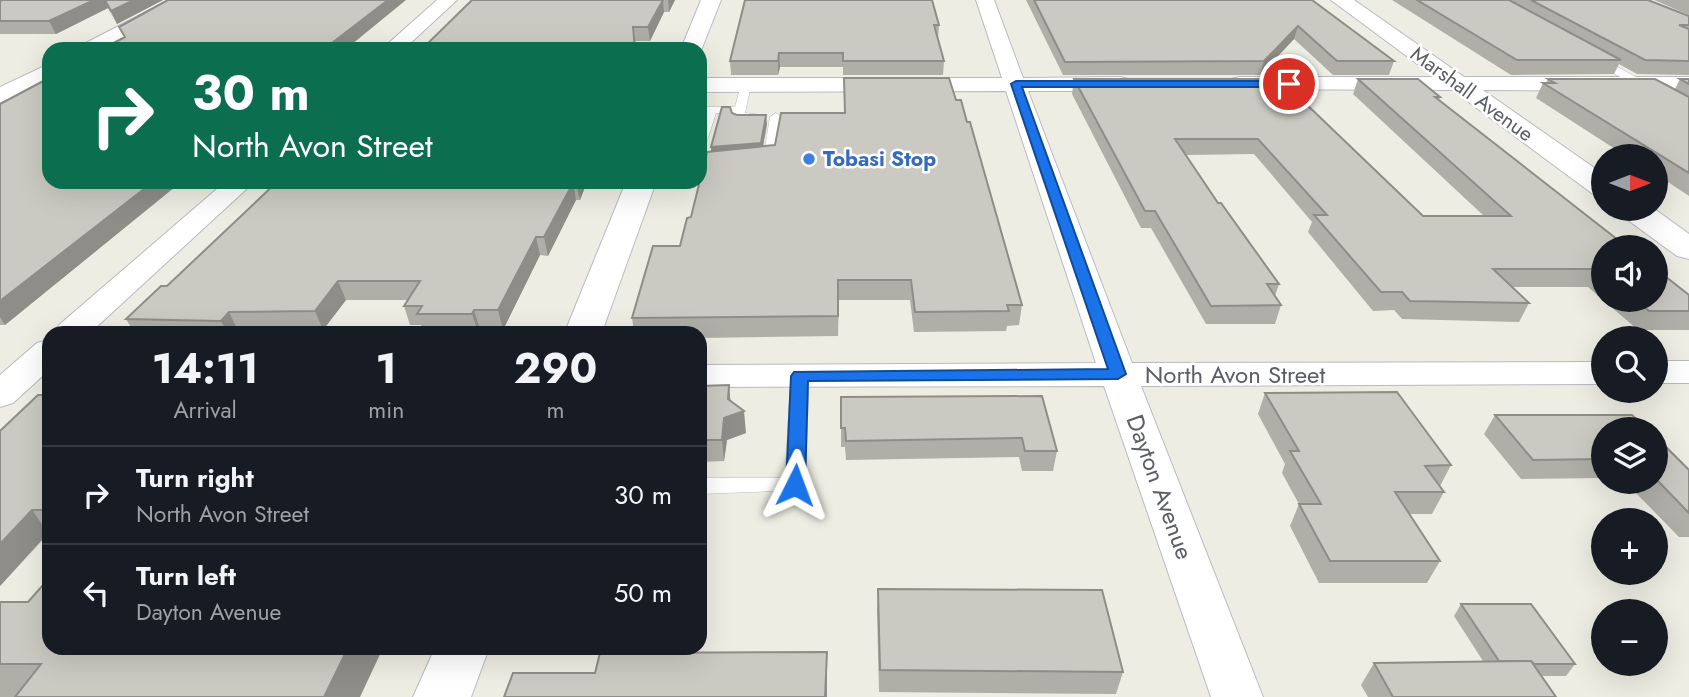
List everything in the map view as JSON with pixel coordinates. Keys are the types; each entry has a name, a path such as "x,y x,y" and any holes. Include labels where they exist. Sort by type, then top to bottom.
{"street":[{"path":"102,42 182,0"},
{"path":"400,42 448,0"},
{"path":"695,42 711,0"},
{"name":"Dayton Avenue","path":"985,0 1237,697"},
{"name":"Marshall Avenue","path":"1341,0 1591,179"},
{"path":"0,96 42,74"},
{"path":"707,85 1137,84"},
{"path":"1220,84 1689,84"},
{"path":"21,85 42,85"},
{"path":"78,326 233,189"},
{"path":"585,326 638,189"},
{"path":"1650,221 1689,249"},
{"path":"17,382 42,359"},
{"path":"1668,372 1689,372"},
{"name":"North Avon Street","path":"707,376 1591,373"},
{"path":"443,697 459,655"}],"lane":[{"path":"1583,52 1689,111"},
{"path":"743,117 746,85"},
{"path":"707,110 743,117 782,117 769,157 747,159"},
{"path":"707,486 795,485 800,376"}],"building":[{"path":"2,0 94,0 49,21 0,21"},
{"path":"105,0 134,0 111,11"},
{"path":"168,0 388,0 333,42 115,42 125,37 119,27"},
{"path":"472,0 663,0 648,27 633,27 634,42 429,42"},
{"path":"745,0 932,0 939,25 934,25 944,61 843,61 843,53 779,53 778,61 730,61"},
{"path":"1034,0 1312,0 1394,61 1337,61 1298,26 1264,61 1065,62"},
{"path":"1417,0 1509,0 1621,60 1517,60"},
{"path":"1531,0 1648,0 1689,16 1689,25 1679,25 1689,29 1689,61 1645,60"},
{"path":"844,78 949,78 956,100 961,100 967,122 970,122 1022,305 1007,305 1009,311 915,312 911,280 838,280 838,316 632,318 653,246 680,246 698,189 707,189 707,152 775,145 781,113 845,113"},
{"path":"1074,79 1280,79 1423,216 1511,216 1358,79 1418,79 1440,97 1435,97 1612,235 1591,235 1591,269 1493,269 1529,303 1410,301 1402,292 1381,292 1314,215 1327,215 1258,139 1175,139 1218,203 1221,203 1279,284 1267,284 1281,305 1211,306 1155,211 1145,211"},
{"path":"1548,79 1655,79 1689,97 1689,173 1668,160 1668,144 1642,144 1543,83 1555,83"},
{"path":"42,82 42,189 144,189 0,301 0,104"},
{"name":"Tobasi Stop","path":"722,107 730,107 732,113 737,115 766,115 761,143 711,147"},
{"path":"270,189 570,189 544,237 536,237 498,310 474,310 472,314 417,314 422,306 404,306 420,281 338,281 315,311 229,312 221,321 126,319 161,286 167,286"},
{"path":"1668,278 1689,295 1689,311 1668,311"},
{"path":"729,385 728,399 744,411 724,418 722,440 707,440 707,386"},
{"path":"1397,392 1451,465 1425,466 1444,492 1395,492 1440,561 1330,561 1299,504 1321,504 1290,451 1299,451 1265,393"},
{"path":"38,395 42,395 42,510 32,510 0,544 0,431"},
{"path":"1042,396 1057,451 1025,451 1022,438 846,441 845,428 841,428 841,397"},
{"path":"1495,415 1634,417 1591,417 1591,459 1533,460"},
{"path":"1668,449 1689,470 1689,513 1668,491"},
{"path":"42,586 42,655 345,655 324,697 15,697 41,664 0,664 0,602 28,602"},
{"path":"878,589 1102,590 1123,672 880,670"},
{"path":"1461,604 1531,604 1575,664 1499,661"},
{"path":"827,652 825,697 504,697 513,673 595,673 600,655 707,655 707,653"},
{"path":"1531,661 1556,697 1393,697 1374,663"}],"place":[{"name":"Tobasi Stop","path":"809,159"}],"route":[{"path":"795,485 800,376 1118,374 1016,84 1289,84"}]}
